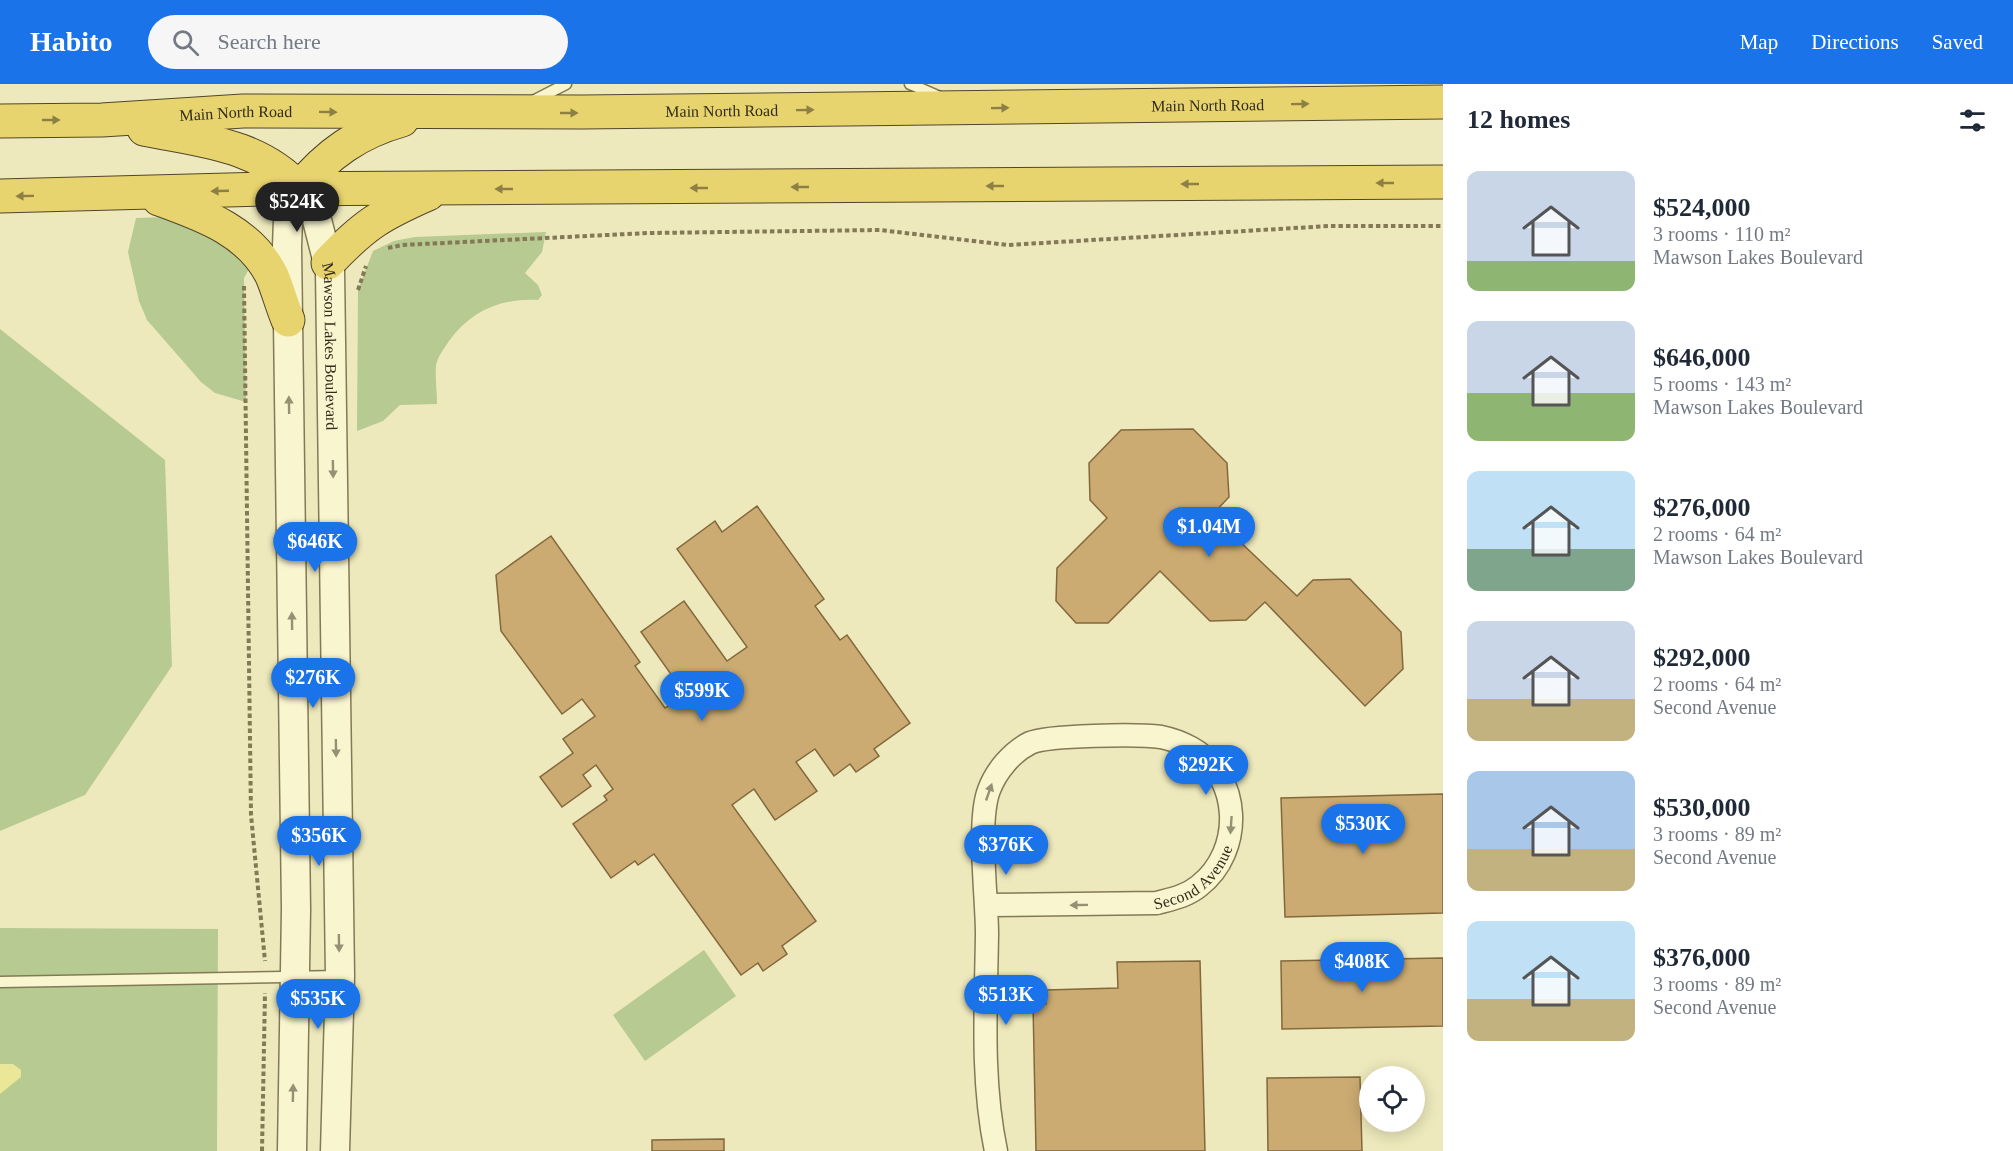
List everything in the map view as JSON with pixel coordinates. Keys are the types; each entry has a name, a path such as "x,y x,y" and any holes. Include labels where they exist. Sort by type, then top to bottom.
{"highway":[{"name":"Main North Road","path":"0,121 102,120 243,111 509,113 1443,102"},
{"path":"299,189 322,162 350,142 375,128 426,113"},
{"path":"102,120 241,149 273,166 299,189"},
{"path":"0,196 299,189 1443,182"},
{"path":"328,263 362,228 376,218 438,189"},
{"path":"144,194 232,230 254,252 272,276 288,320"}],"street":[{"name":"Mawson Lakes Boulevard","path":"299,189 316,216 328,263 340,976 335,1151"},
{"path":"292,1151 296,977 287,225 294,198 299,189"},
{"name":"Second Avenue","path":"987,905 1158,903 1181,897 1198,887 1212,874 1228,846 1232,816 1222,780 1205,758 1191,748 1159,737 1052,737 1030,743 1006,762 989,790 984,824 987,905 985,1050 987,1113 996,1151"}],"lane":[{"path":"509,113 566,84"},
{"path":"910,84 964,108"},
{"path":"0,982 340,976"}],"path":[{"path":"382,249 402,244 636,234 880,230 1008,245 1329,226 1443,226"},
{"path":"254,252 244,278 251,815 266,978 262,1151"}],"green space":[{"path":"168,217 207,226 250,267 244,278 246,402 215,393 201,382 147,320 139,301 128,252 136,218"},
{"path":"546,232 542,252 525,273 538,285 542,295 538,300 512,301 488,308 477,314 458,331 439,356 436,375 437,404 400,405 383,421 357,431 358,290 373,251 394,241 415,237"},
{"path":"0,329 165,460 172,666 85,795 0,831"},
{"path":"0,928 218,929 217,1151 0,1151"},
{"path":"704,950 736,996 645,1061 613,1015"}],"sand":[{"path":"0,1064 13,1064 21,1070 21,1077 0,1094"}],"building":[{"path":"1193,429 1227,463 1229,497 1212,515 1297,596 1313,580 1350,579 1401,632 1403,669 1365,706 1265,602 1246,620 1210,621 1160,571 1108,623 1076,623 1056,601 1057,568 1107,518 1090,500 1089,463 1121,430"},
{"path":"757,506 824,599 815,606 840,640 847,635 910,723 874,749 879,756 856,772 850,764 834,776 815,749 796,762 817,791 775,820 754,789 732,805 816,921 782,946 787,954 763,971 758,963 741,975 654,854 638,865 635,861 611,878 573,824 607,800 604,796 613,789 596,765 583,775 591,786 562,807 540,777 573,753 563,739 595,716 582,699 562,714 501,631 496,575 551,536 640,662 635,666 665,708 685,694 641,632 684,601 727,661 747,647 677,549 715,521 722,532"},
{"path":"1443,794 1443,913 1285,917 1281,798"},
{"path":"1443,958 1443,1026 1282,1029 1281,961"},
{"path":"1200,961 1205,1151 1036,1151 1033,1004 1046,1004 1046,990 1118,988 1117,962"},
{"path":"1359,1077 1359,1132 1361,1132 1362,1151 1268,1151 1267,1078"},
{"path":"724,1139 724,1151 652,1151 652,1140"}]}
